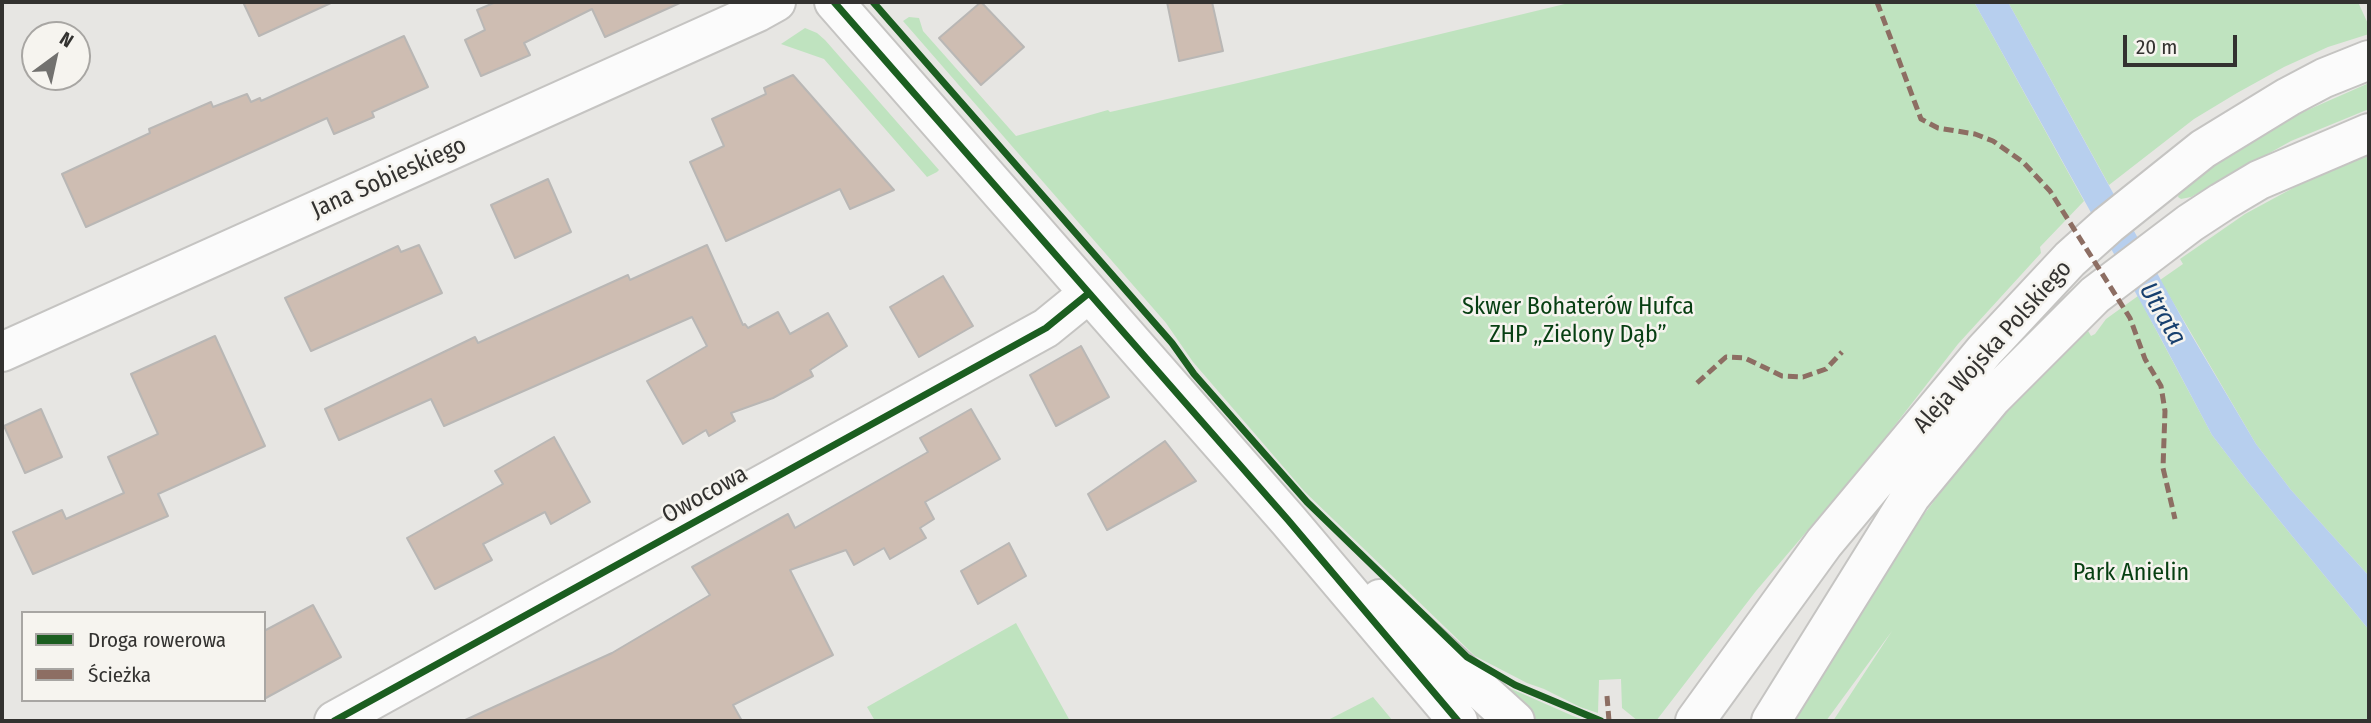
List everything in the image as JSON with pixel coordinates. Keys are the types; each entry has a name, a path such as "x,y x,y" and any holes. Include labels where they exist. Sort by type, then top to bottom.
{"street":[{"name":"Jana Sobieskiego","path":"2,352 776,2"},
{"path":"834,2 1288,520 1458,721"},
{"name":"Aleja Wojska Polskiego","path":"1695,721 1824,543 1985,349 2070,258 2203,149 2324,78 2369,60"},
{"name":"Aleja Wojska Polskiego","path":"1771,721 1911,496 1992,398 2095,295 2190,223 2259,180 2369,133"},
{"name":"Owocowa","path":"334,721 1046,328 1089,293"},
{"path":"1288,520 1399,615 1515,721"}],"green space":[{"name":"Skwer Bohaterów Hufca ZHP „Zielony Dąb”","path":"1573,2 1974,2 2084,201 2040,247 2041,253 1958,344 1871,456 1756,591 1656,721 1638,721 1622,708 1621,679 1599,680 1598,713 1527,683 1475,656 1305,492 1193,362 1166,323 903,21 909,17 919,18 923,31 1016,136 1108,110 1110,112 1238,83"},
{"path":"2008,2 2358,2 2369,26 2369,34 2328,47 2237,93 2194,119 2109,185"},
{"path":"805,28 825,40 939,170 937,172 927,177 824,59 781,44"},
{"path":"2369,83 2369,109 2291,141 2191,197 2178,197 2181,187 2234,150 2294,116"},
{"path":"2369,155 2369,576 2291,490 2256,444 2160,280 2183,264 2180,259 2245,214 2306,181"},
{"name":"Park Anielin","path":"2138,296 2212,435 2369,630 2369,721 1833,721 1892,631 1826,721 1795,721 1912,530 1970,454 2010,405 2087,329 2091,336 2095,334 2106,319"},
{"path":"1016,623 1070,721 875,721 867,707"},
{"path":"1498,683 1573,716 1587,721 1527,721"},
{"path":"1373,697 1393,721 1326,721"}],"water":[{"name":"Utrata","path":"1974,2 2008,2 2189,331 2256,444 2291,490 2369,576 2369,630 2212,435"}],"building":[{"path":"243,2 333,2 259,36"},
{"path":"496,2 682,2 605,37 592,9 524,43 530,55 481,76 465,40 485,30 477,10"},
{"path":"981,2 1024,47 981,85 939,38"},
{"path":"1167,2 1212,2 1223,51 1179,61"},
{"path":"404,36 428,87 372,112 374,117 334,134 327,118 86,227 62,174 150,133 149,129 211,102 213,107 247,94 251,102 260,98 261,101"},
{"path":"793,75 894,190 850,209 840,189 726,241 690,162 724,146 712,119 766,94 764,88"},
{"path":"548,179 571,232 515,258 491,205"},
{"path":"419,245 442,293 311,351 285,298 398,246 401,252"},
{"path":"707,245 743,325 748,328 778,312 790,334 828,313 847,346 810,370 813,376 773,398 731,413 735,421 709,436 706,430 683,444 647,381 707,346 692,317 444,426 431,399 339,440 325,409 475,337 478,343 628,275 630,280"},
{"path":"943,276 973,326 919,357 890,307"},
{"path":"215,336 265,446 158,494 168,516 33,574 13,532 62,510 66,519 124,493 108,457 158,434 131,374"},
{"path":"1081,346 1109,397 1056,426 1030,375"},
{"path":"41,409 62,457 25,473 4,426"},
{"path":"971,409 1000,459 925,502 934,519 920,528 926,538 890,559 884,548 854,565 846,550 790,570 833,655 733,705 742,721 463,721 612,653 710,595 692,567 788,514 795,528 928,452 920,438"},
{"path":"554,437 590,502 551,524 545,512 483,544 492,560 435,589 407,538 503,484 495,471"},
{"path":"1165,441 1196,481 1107,530 1088,494"},
{"path":"1009,543 1026,576 978,604 961,571"},
{"path":"313,605 341,657 266,698 266,630"}],"marked path":[{"path":"1877,2 1921,119 1938,128 1975,134 1993,141 2023,162 2050,191 2130,318 2145,359 2161,386 2165,411 2163,468 2175,519"},
{"path":"1697,383 1726,357 1745,358 1782,376 1803,377 1826,369 1842,352"},
{"path":"1607,696 1609,721"}],"cycle path":[{"path":"834,2 1288,520 1458,721"},
{"path":"873,2 1172,343 1194,374 1307,502 1467,657 1515,685 1601,721"},
{"path":"334,721 1046,328 1089,293"}]}
